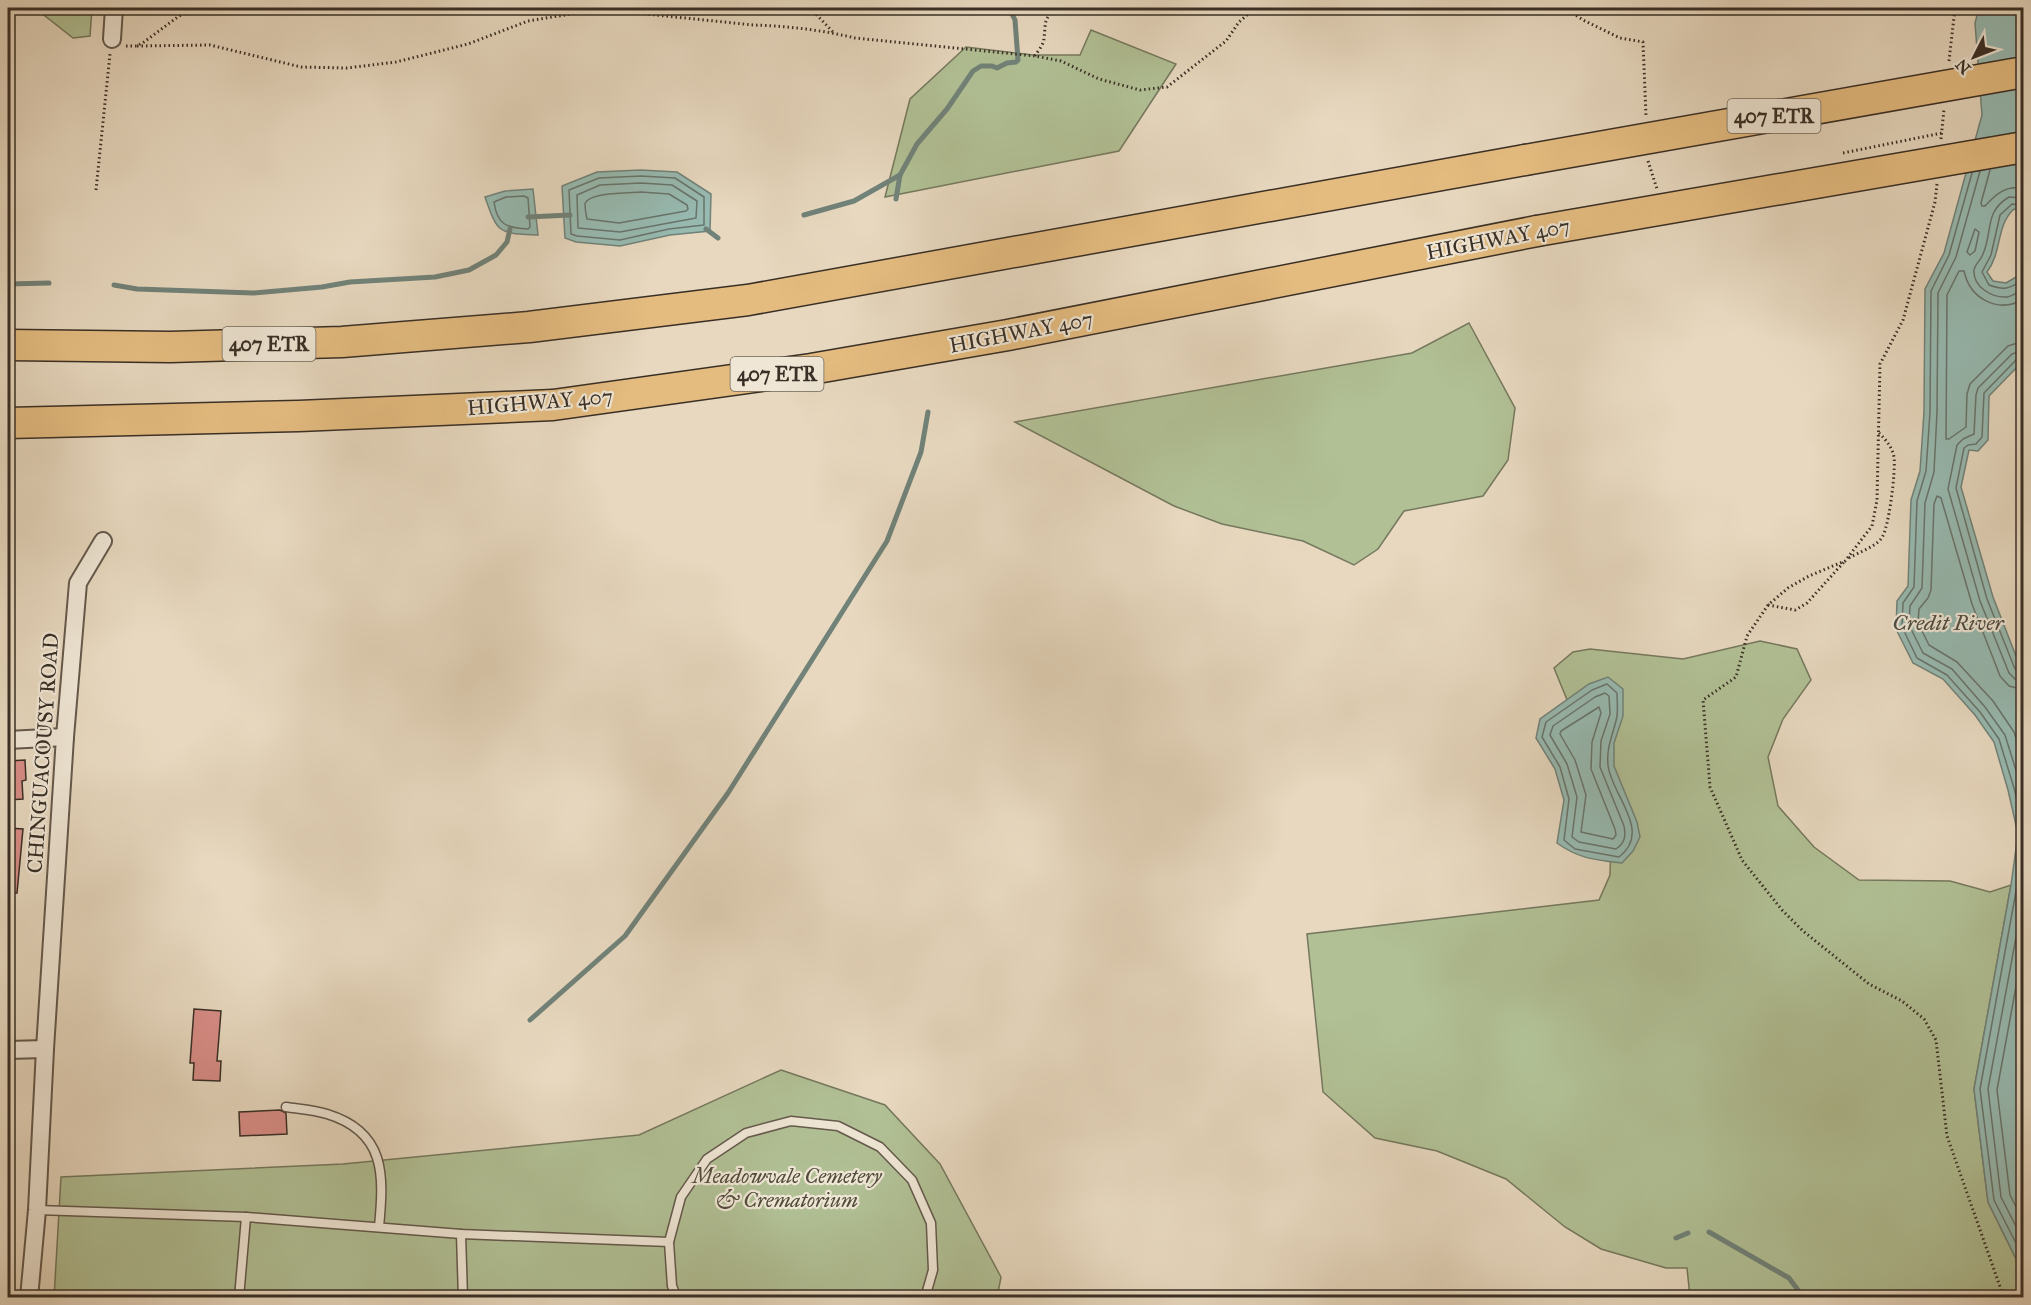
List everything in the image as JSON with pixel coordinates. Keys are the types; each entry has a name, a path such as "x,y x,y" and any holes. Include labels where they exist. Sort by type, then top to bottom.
{"highway":[{"name":"407 ETR","path":"8,345 170,347 331,342 529,327 748,300 2024,72"},
{"name":"HIGHWAY 407","path":"8,423 299,416 553,405 811,369 1008,335 1537,231 2024,147"}],"street":[{"path":"112,39 114,8"},
{"name":"CHINGUACOUSY ROAD","path":"30,1298 65,737 78,583 103,541"},
{"path":"8,740 65,737"},
{"path":"8,1050 45,1049"}],"lane":[{"path":"286,1107 324,1113 341,1119 356,1127 369,1139 380,1176 379,1227"},
{"path":"677,1298 672,1286 669,1242 681,1197 707,1159 746,1133 791,1121 838,1126 880,1147 912,1180 931,1224 933,1270 925,1298"},
{"path":"37,1210 246,1217 461,1234 669,1242"},
{"path":"238,1298 246,1217"},
{"path":"461,1234 463,1298"}],"path":[{"path":"137,46 180,16 198,8"},
{"path":"604,8 609,11"},
{"path":"810,8 834,33"},
{"path":"1035,56 1044,39 1043,30 1048,15 1058,8"},
{"path":"96,190 112,39 127,46 210,45 301,67 347,68 396,62 468,44 528,21 583,12 609,11 689,17 834,33 855,38 1035,56 1061,62 1099,79 1140,90 1167,87 1226,41 1239,22 1256,8"},
{"path":"1949,65 1955,8"},
{"path":"1941,145 1946,99"},
{"path":"1768,605 1795,610 1807,603 1845,561 1872,526 1877,500 1880,364 1903,320 1935,202 1937,179"},
{"path":"1878,432 1894,455 1895,468 1887,524 1882,538 1845,561 1809,576 1788,588 1768,605 1747,636 1736,677 1703,700 1710,787 1742,860 1782,910 1803,931 1869,984 1902,1001 1924,1019 1936,1040 1947,1136 2004,1298"}],"green space":[{"path":"35,8 92,8 90,36 73,38"},
{"path":"1091,30 1176,64 1119,151 885,197 910,99 966,47 1033,55 1080,55"},
{"path":"1469,323 1515,408 1508,460 1483,496 1404,511 1378,549 1354,565 1303,541 1222,524 1174,506 1015,422 1412,353"},
{"path":"1760,641 1797,649 1811,680 1783,719 1768,757 1778,806 1814,847 1859,880 1950,881 1990,892 2011,885 1974,1089 1988,1202 2023,1273 2023,1297 1690,1297 1687,1268 1666,1268 1601,1249 1565,1227 1506,1179 1437,1151 1375,1138 1323,1092 1307,934 1599,900 1610,875 1611,842 1572,712 1554,668 1573,652 1590,649 1683,659"},
{"name":"Meadowvale Cemetery & Crematorium","path":"781,1070 885,1105 940,1164 1001,1277 997,1298 54,1298 61,1177 343,1164 639,1135"}],"water":[{"name":"Credit River","path":"1979,8 2023,8 2023,212 2014,209 2008,216 1992,264 1987,272 1993,281 2006,283 2023,273 2023,361 1989,396 1988,440 1978,451 1969,450 1961,487 1993,597 2023,674 2023,1273 1988,1202 1974,1089 2018,834 1994,742 1975,715 1943,679 1913,663 1896,629 1897,601 1908,586 1911,500 1920,471 1924,412 1925,289 1944,253 1982,115 1975,23"},
{"path":"641,170 677,172 711,194 710,231 670,235 620,246 576,242 565,238 562,186 597,172"},
{"path":"533,189 538,235 515,234 497,225 485,197 505,191"},
{"path":"1608,677 1623,689 1623,716 1614,743 1614,766 1637,822 1640,837 1633,851 1622,863 1580,856 1557,843 1564,800 1555,769 1536,738 1540,719 1589,684"}],"building":[{"path":"25,760 26,780 22,781 23,799 8,800 8,761"},
{"path":"8,828 23,829 17,893 8,893"},
{"path":"194,1009 221,1011 217,1061 221,1061 220,1081 193,1080 194,1063 190,1063"},
{"path":"280,1110 286,1113 287,1134 240,1136 239,1112"}],"waterway":[{"path":"896,199 900,175 917,144 947,109 973,71 981,66 997,68 1018,60 1015,20 1009,8"},
{"path":"804,215 854,201 900,175"},
{"path":"528,217 570,215"},
{"path":"114,285 137,289 253,293 322,287 350,282 435,277 469,270 496,255 507,242 510,229"},
{"path":"706,229 718,238"},
{"path":"8,284 49,283"},
{"path":"530,1020 625,936 728,793 887,541 921,452 928,412"},
{"path":"1709,1232 1789,1278 1804,1298"},
{"path":"1676,1238 1688,1233"}]}
